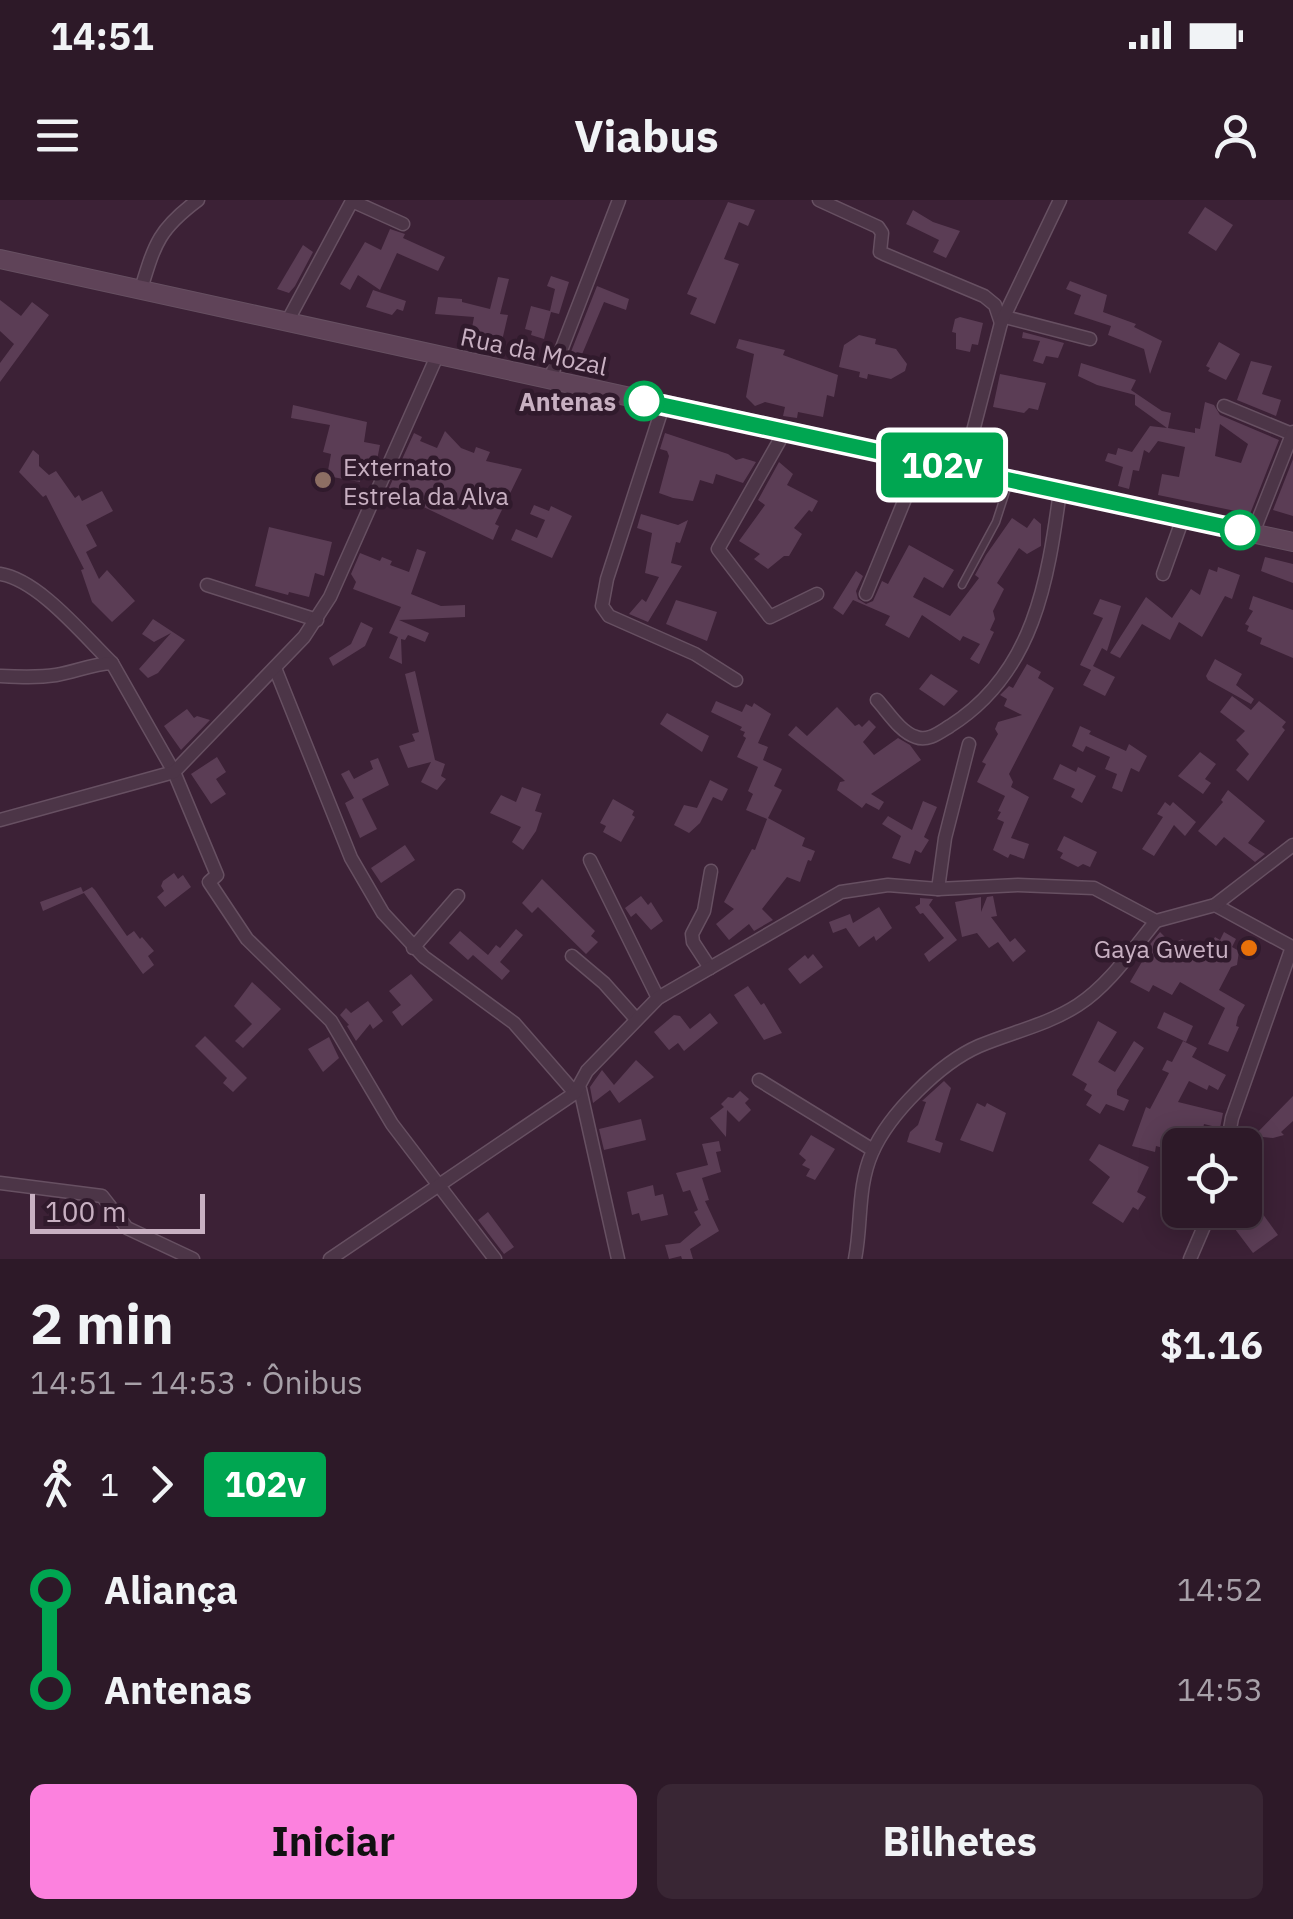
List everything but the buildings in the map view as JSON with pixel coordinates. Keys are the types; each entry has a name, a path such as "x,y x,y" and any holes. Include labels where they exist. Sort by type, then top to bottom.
{"main road":[{"name":"Rua da Mozal","path":"0,259 1293,542"}],"street":[{"path":"142,289 153,249 170,222 198,200"},
{"path":"550,379 619,200"},
{"path":"819,200 878,228 882,233 880,252 984,296 995,305 1003,320 1090,339"},
{"path":"963,470 1003,320 1060,200"},
{"path":"287,322 352,201 403,224"},
{"path":"0,820 174,772 276,668 318,620 437,356"},
{"path":"663,406 607,579 602,606 609,616 695,654 736,680"},
{"path":"1224,406 1292,433 1253,533"},
{"path":"786,431 718,549 770,617 817,594"},
{"path":"866,594 920,460"},
{"path":"877,700 906,732 928,738 955,723 994,686 1031,629 1040,606 1060,491"},
{"path":"1163,574 1183,518"},
{"path":"0,574 39,593 112,663 174,772 217,876 209,882 247,940 331,1021 392,1124 495,1259"},
{"path":"207,585 318,620"},
{"path":"0,676 59,674 112,663"},
{"path":"276,668 350,858 383,913 413,948 514,1023 577,1091 618,1259"},
{"path":"938,890 945,838 969,744"},
{"path":"855,1259 859,1202 872,1150 916,1094 945,1065 978,1046 1047,1022 1074,1008 1105,983 1156,921 1215,905 1293,845"},
{"path":"590,860 658,998"},
{"path":"710,968 692,934 704,912 712,870"},
{"path":"330,1259 577,1091 588,1070 658,998 841,892 888,885 938,890 1018,885 1094,888 1156,921"},
{"path":"413,948 458,896"},
{"path":"1215,905 1292,947 1230,1128"},
{"path":"572,956 604,983 636,1019"},
{"path":"759,1080 872,1150"},
{"path":"0,1183 102,1196 127,1228 193,1259"},
{"path":"1190,1259 1203,1228"}],"lane":[{"path":"962,585 996,522 1009,481"}],"bus line":[{"name":"102v","path":"644,401 1240,530"}],"place":[{"name":"Antenas","path":"644,401"},
{"name":"Externato Estrela da Alva","path":"323,480"},
{"name":"Gaya Gwetu","path":"1249,948"}]}
